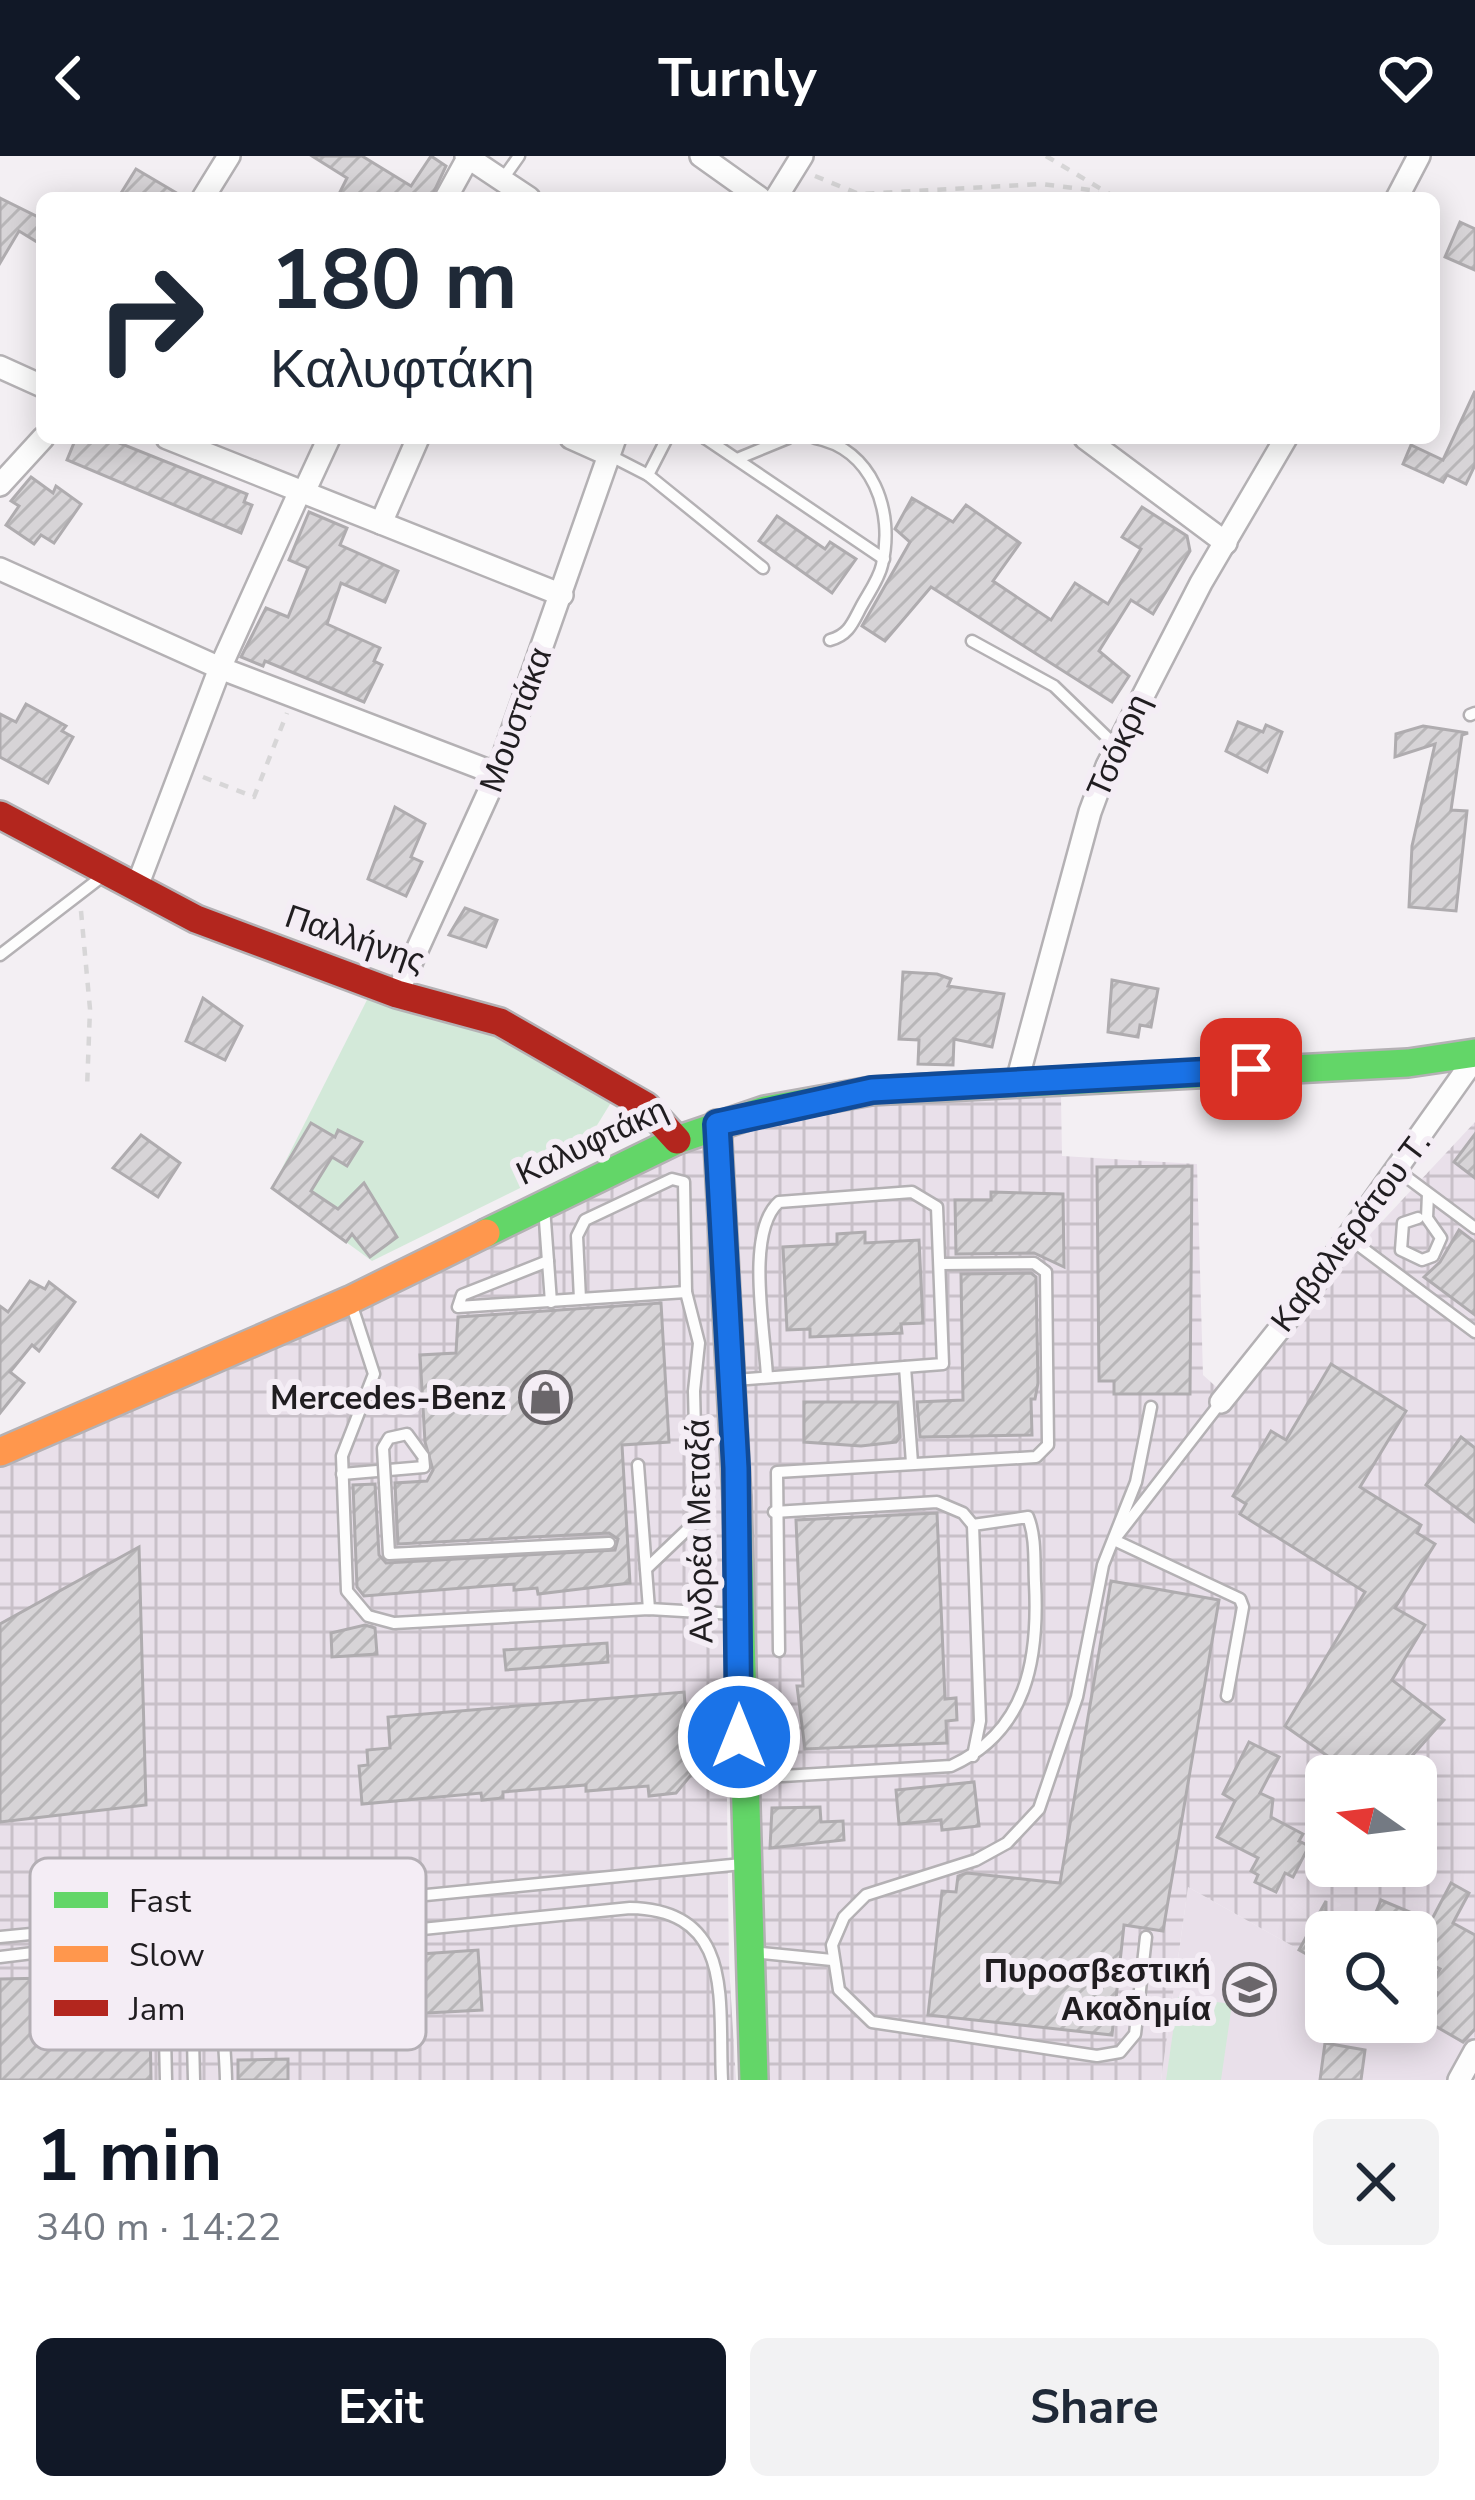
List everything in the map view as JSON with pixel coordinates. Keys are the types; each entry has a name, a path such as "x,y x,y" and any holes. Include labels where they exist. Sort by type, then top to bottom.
{"street":[{"path":"207,192 229,156"},
{"path":"701,156 752,192"},
{"path":"1400,192 1419,156"},
{"path":"449,192 467,157 520,192"},
{"path":"780,192 799,161"},
{"path":"0,367 36,383"},
{"path":"0,485 38,444"},
{"path":"182,444 562,595"},
{"path":"136,889 220,668 326,444"},
{"path":"381,523 415,444"},
{"path":"1093,444 1226,542"},
{"name":"Τσόκρη","path":"1017,1081 1090,812 1117,747 1283,444"},
{"name":"Μουστάκα","path":"397,994 497,775 612,447"},
{"path":"0,569 220,668 497,775"},
{"name":"Παλλήνης","path":"0,815 196,920 397,994 500,1022 646,1106 676,1140"},
{"name":"Καλυφτάκη","path":"0,1452 350,1300 717,1124 819,1098 1017,1081 1408,1063 1475,1055"},
{"name":"Καβαλιεράτου Τ.","path":"1221,1402 1349,1238 1475,1055"},
{"name":"Ανδρέα Μεταξά","path":"717,1124 731,1381 742,1864 754,2080"},
{"path":"1459,2080 1475,2051"}],"lane":[{"path":"502,180 519,156"},
{"path":"648,475 665,444"},
{"path":"714,444 884,559"},
{"path":"737,460 774,444"},
{"path":"829,444 850,452 865,466 881,497 884,559 847,633 830,640"},
{"path":"612,447 763,568"},
{"path":"972,641 1054,686 1117,747"},
{"path":"0,955 80,899 107,873"},
{"path":"1397,1170 1475,1228"},
{"path":"580,1299 578,1236 582,1223 677,1178 686,1186 686,1292 699,1343 694,1391 697,1508 689,1528 646,1569"},
{"path":"731,1381 943,1364 937,1207 912,1192 778,1202 766,1213 759,1241 767,1377"},
{"path":"1418,1218 1403,1223 1398,1241 1401,1250 1421,1260 1433,1256 1441,1238 1427,1218 1428,1194"},
{"path":"544,1203 550,1302"},
{"path":"1349,1238 1475,1332"},
{"path":"548,1261 462,1295 456,1304 464,1310 686,1292"},
{"path":"779,1651 774,1480 784,1468 1036,1457 1048,1445 1046,1273 1034,1263 940,1264"},
{"path":"350,1300 374,1374 344,1447 342,1474 347,1592 368,1616 410,1623 649,1609 739,1614"},
{"path":"905,1367 912,1463"},
{"path":"1114,1540 1221,1402"},
{"path":"1146,1937 1135,2034 1120,2052 1097,2056 886,2027 848,2003 832,1960 844,1917 866,1895 976,1861 1007,1843 1039,1809 1076,1697 1103,1564 1136,1481 1150,1407"},
{"path":"342,1474 424,1467 423,1456 407,1434 389,1438 383,1448 385,1483 388,1554 609,1543"},
{"path":"638,1465 649,1609"},
{"path":"774,1512 937,1502 963,1513 974,1525 980,1721 973,1756"},
{"path":"740,1778 951,1766 973,1756 1009,1723 1027,1685 1037,1636 1031,1522 1022,1516 974,1525"},
{"path":"1114,1540 1240,1599 1244,1607 1227,1696"},
{"path":"426,1895 742,1864"},
{"path":"426,1929 630,1908 679,1917 700,1934 715,1957 722,2080"},
{"path":"0,1937 30,1934"},
{"path":"747,1951 832,1960"},
{"path":"0,1957 30,1953"},
{"path":"165,2050 166,2080"},
{"path":"193,2050 194,2080"},
{"path":"226,2050 226,2080"}],"path":[{"path":"1046,156 1099,191"},
{"path":"799,161 855,192"},
{"path":"895,192 1041,184 1099,191"},
{"path":"181,768 254,797 293,696"},
{"path":"80,899 90,1009 87,1088"}],"shaded area":[{"path":"1061,1097 1062,1156 1197,1164 1203,1375 1233,1402 1345,1261 1475,1122 1475,2037 1470,2046 1437,2027 1437,1911 1305,1911 1305,1953 1188,1887 1161,2080 766,2080 729,1145 737,1126 892,1102"},
{"path":"690,1143 706,1152 724,1558 729,1965 736,2080 0,2080 0,1464"},
{"name":"Πυροσβεστική Ακαδημία","path":"1188,1887 1305,1953 1305,2043 1437,2043 1437,2027 1470,2046 1450,2080 1161,2080"}],"green space":[{"path":"371,992 471,1022 615,1096 575,1161 372,1261 272,1188"},
{"path":"1178,1997 1232,2004 1221,2080 1166,2080"}],"building":[{"path":"312,156 362,156 411,186 431,156 446,166 434,192 340,192 347,178"},
{"path":"136,169 175,192 122,192"},
{"path":"0,198 36,216 36,241 19,231 0,263"},
{"path":"1460,222 1475,229 1475,270 1445,257"},
{"path":"1475,391 1475,465 1466,484 1447,475 1443,482 1403,464 1411,445 1443,460"},
{"path":"74,444 122,444 247,494 244,502 252,505 241,533 67,460"},
{"path":"31,477 53,493 56,486 81,504 54,543 41,535 34,544 6,525 19,506 11,501"},
{"path":"912,498 953,522 966,505 1020,543 993,581 1051,620 1075,583 1108,604 1141,549 1122,537 1142,507 1187,536 1190,551 1153,614 1131,600 1099,651 1129,676 1112,702 931,587 885,641 862,626 910,542 895,529"},
{"path":"309,512 347,528 340,545 398,571 385,602 341,583 327,624 380,648 374,661 382,665 364,702 265,661 263,666 241,657 266,608 288,617 308,568 289,560"},
{"path":"777,516 825,549 830,542 856,559 832,593 759,541"},
{"path":"26,704 66,726 62,731 73,737 48,783 0,757 0,714 16,722"},
{"path":"1238,722 1263,732 1266,725 1282,732 1267,772 1226,751"},
{"path":"1423,726 1468,733 1462,735 1451,810 1467,811 1456,911 1409,907 1412,846 1435,744 1395,757 1396,734"},
{"path":"395,807 425,824 411,857 422,862 406,896 368,879"},
{"path":"465,908 497,920 486,947 449,935"},
{"path":"903,972 937,974 951,979 948,986 1004,994 992,1047 954,1039 953,1065 918,1064 919,1040 899,1039"},
{"path":"1112,980 1158,989 1151,1027 1140,1025 1138,1037 1108,1032"},
{"path":"203,998 242,1026 225,1060 186,1041"},
{"path":"311,1123 335,1137 338,1130 362,1142 347,1166 332,1157 311,1191 338,1209 364,1183 397,1237 370,1257 352,1234 346,1242 272,1188"},
{"path":"1475,1134 1475,1178 1454,1162"},
{"path":"141,1135 180,1163 158,1197 113,1168"},
{"path":"1192,1166 1190,1394 1114,1394 1114,1381 1099,1381 1097,1167"},
{"path":"991,1192 1063,1194 1064,1267 1034,1253 956,1254 955,1200 991,1200"},
{"path":"1459,1230 1475,1242 1475,1315 1424,1277 1440,1262"},
{"path":"865,1232 865,1243 919,1240 923,1323 901,1324 902,1333 810,1337 810,1329 787,1330 783,1247 837,1244 837,1234"},
{"path":"1031,1273 1036,1277 1038,1383 1035,1399 1031,1399 1032,1435 920,1437 917,1402 963,1400 961,1274"},
{"path":"30,1281 45,1289 49,1282 75,1302 39,1351 32,1345 10,1372 24,1383 0,1413 0,1306 8,1312"},
{"path":"661,1303 669,1442 622,1445 630,1583 538,1594 537,1588 514,1590 514,1584 364,1596 357,1587 353,1485 375,1484 379,1555 386,1563 615,1550 618,1539 609,1533 398,1544 395,1483 427,1481 433,1470 425,1442 420,1355 456,1353 458,1317"},
{"path":"1331,1364 1406,1411 1360,1487 1421,1525 1417,1533 1435,1544 1395,1608 1425,1625 1392,1680 1444,1720 1413,1755 1326,1755 1285,1726 1365,1592 1240,1514 1246,1504 1233,1496 1271,1431 1286,1440"},
{"path":"804,1402 898,1402 900,1437 896,1442 861,1446 804,1442"},
{"path":"1461,1437 1475,1448 1475,1522 1426,1485"},
{"path":"937,1513 945,1699 956,1698 957,1720 946,1721 947,1743 805,1749 797,1686 803,1686 796,1520"},
{"path":"139,1547 146,1805 0,1822 0,1624"},
{"path":"1111,1581 1219,1600 1163,1931 1124,1925 1112,2035 928,2015 942,1891 956,1892 958,1876 967,1873 1060,1883"},
{"path":"365,1625 375,1628 377,1654 332,1657 331,1633"},
{"path":"607,1643 608,1662 506,1670 504,1650"},
{"path":"684,1692 691,1775 676,1793 649,1796 648,1786 586,1791 586,1785 503,1792 503,1798 482,1800 481,1793 362,1804 359,1766 368,1765 367,1750 390,1748 388,1717"},
{"path":"1249,1742 1279,1757 1260,1793 1273,1799 1271,1817 1303,1834 1299,1841 1305,1844 1305,1854 1293,1877 1285,1873 1276,1892 1255,1882 1258,1875 1251,1871 1258,1858 1217,1837 1235,1801 1223,1794"},
{"path":"974,1782 979,1826 942,1830 941,1820 899,1824 896,1790"},
{"path":"820,1807 821,1822 843,1821 844,1840 770,1848 772,1808"},
{"path":"1451,1883 1469,1893 1453,1923 1475,1935 1475,2029 1463,2042 1437,2027 1436,1911"},
{"path":"1381,1900 1407,1911 1377,1911"},
{"path":"478,1950 482,2010 426,2013 426,1954"},
{"path":"30,1978 30,2050 150,2050 151,2080 0,2080 0,1979"},
{"path":"1325,2043 1365,2050 1361,2080 1320,2080"},
{"path":"288,2059 288,2080 238,2080 238,2060"}],"traffic: fast":[{"path":"486,1233 677,1140 765,1110 871,1091 1408,1063 1475,1053"},
{"path":"737,1499 754,2080"}],"traffic: slow":[{"path":"717,1124 737,1499"},
{"path":"0,1452 350,1300 486,1233"}],"traffic: jam":[{"path":"0,815 196,919 397,994 500,1022 646,1106 677,1140"}],"place":[{"name":"Mercedes-Benz","path":"545,1398"},
{"name":"Πυροσβεστική Ακαδημία","path":"1250,1990"}],"route":[{"path":"739,1737 736,1468 717,1124 872,1090 1251,1069"}]}
